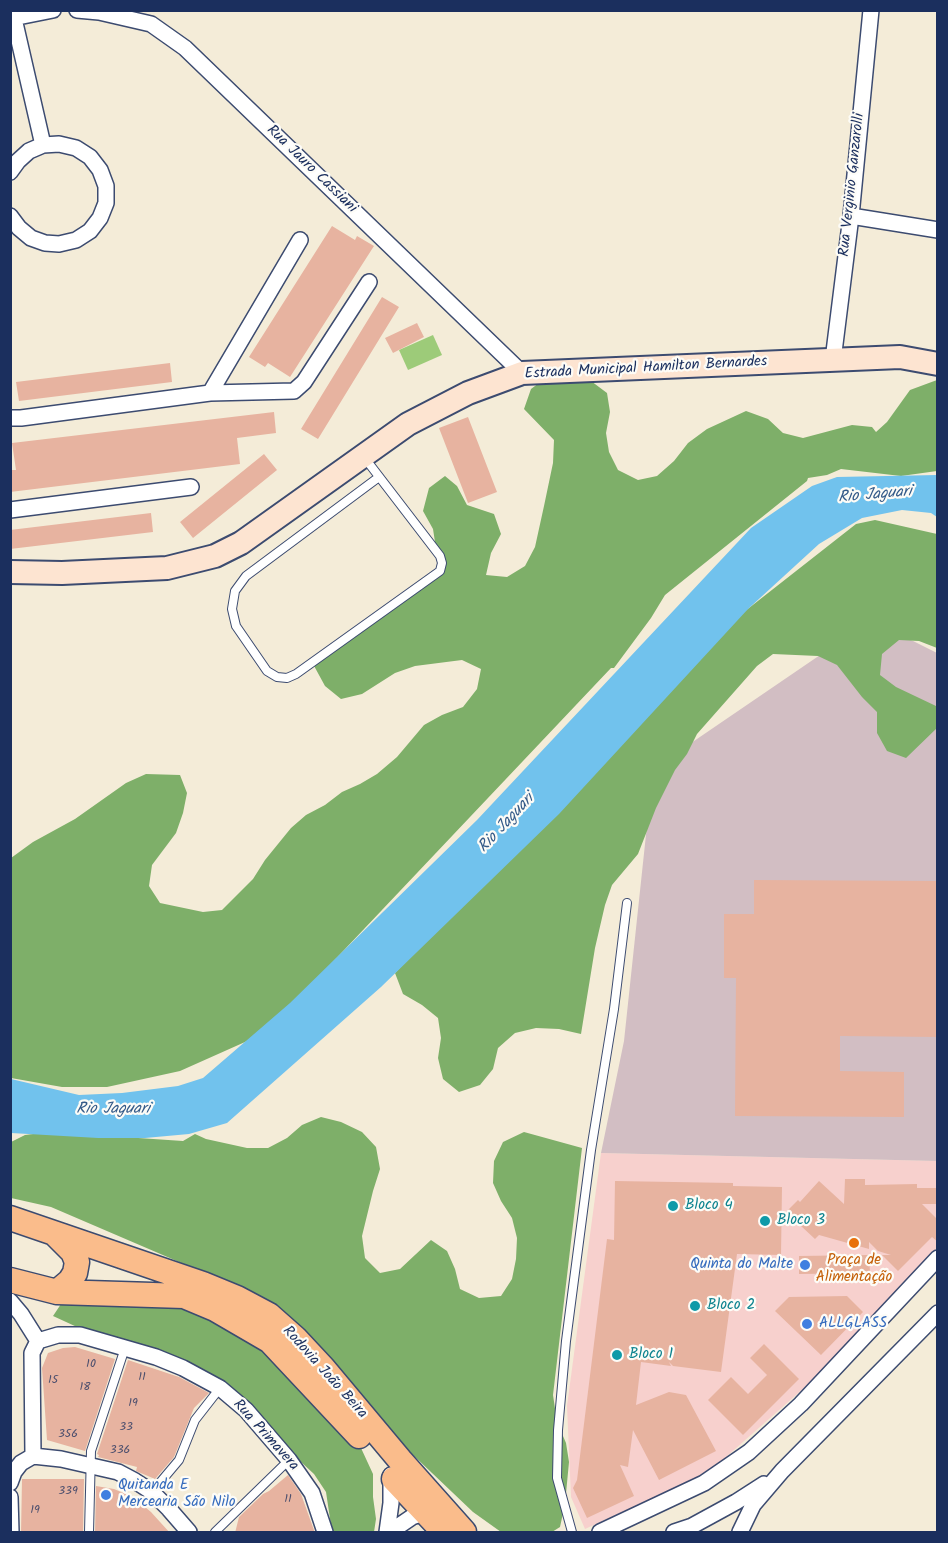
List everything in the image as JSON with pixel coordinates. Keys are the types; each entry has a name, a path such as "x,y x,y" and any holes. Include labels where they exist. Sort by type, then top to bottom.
{"main road":[{"name":"Rodovia João Beira","path":"10,1218 203,1284 269,1315 323,1368 464,1533"},
{"path":"56,1235 73,1252 77,1262 75,1273 70,1281 57,1292"},
{"name":"Rodovia João Beira","path":"10,1280 57,1292 184,1296 215,1309 270,1341 350,1425 424,1513 444,1533"}],"street":[{"path":"43,145 13,14 53,10"},
{"name":"Rua Jauro Cassiani","path":"77,10 99,12 151,24 185,48 522,373"},
{"name":"Rua Verginio Ganzarolli","path":"833,360 851,216 871,10"},
{"path":"10,172 29,151 43,145 59,144 76,148 90,157 100,170 106,186 105,202 100,218 90,231 76,240 59,244 45,243 31,238 10,216"},
{"path":"851,216 938,230"},
{"path":"210,393 300,240"},
{"path":"10,418 210,393 294,391 304,382 369,282"},
{"name":"Estrada Municipal Hamilton Bernardes","path":"10,572 62,573 167,568 215,556 241,543 408,424 468,393 522,373 900,357 938,364"},
{"path":"10,510 191,487"},
{"path":"600,1533 704,1483 749,1452 801,1404 938,1258"},
{"path":"10,1301 38,1341 32,1353 33,1456"},
{"path":"740,1533 753,1505 782,1471 938,1313"},
{"name":"Rua Primavera","path":"38,1341 58,1335 80,1335 156,1357 220,1389 246,1410 289,1460 312,1493 325,1533"},
{"path":"10,1484 14,1472 21,1463 33,1456 118,1472 152,1492 189,1533"},
{"path":"674,1533 736,1503 782,1471"},
{"path":"389,1533 392,1503 391,1475"},
{"path":"10,1497 11,1533"},
{"path":"389,1533 412,1517 424,1513"}],"lane":[{"path":"363,456 440,556 442,563 440,571 296,674 287,678 277,677 267,671 236,626 232,609 235,591 246,576 379,477"},
{"path":"572,1533 557,1478 560,1407 566,1341 591,1150 614,1009 627,903"},
{"path":"89,1533 91,1451 125,1348"},
{"path":"152,1492 179,1461 195,1420 220,1389"},
{"path":"215,1533 289,1460"}],"shaded area":[{"path":"889,629 937,653 937,1161 601,1153 624,1041 653,769 823,653"},
{"path":"601,1153 937,1161 937,1248 813,1380 708,1473 585,1529 571,1497 567,1406"}],"green space":[{"path":"433,335 442,355 408,370 399,350"},
{"path":"547,377 570,377 591,381 607,393 610,412 606,433 609,452 618,470 638,480 657,476 674,461 688,443 707,429 746,411 768,419 783,433 803,438 852,425 872,427 876,432 887,422 910,390 937,380 937,471 901,476 841,469 827,475 808,478 665,595 614,668 611,668 276,1022 254,1038 180,1071 107,1087 62,1087 11,1078 11,858 33,842 75,819 126,783 146,774 180,775 187,793 183,813 176,833 152,865 149,886 160,903 203,912 222,910 253,879 291,828 306,815 325,805 342,792 377,774 397,757 424,725 463,707 477,689 481,669 462,660 415,666 395,673 362,694 341,699 325,686 313,664 439,568 433,529 423,511 429,488 445,476 457,486 467,505 494,514 501,534 491,553 486,575 507,577 525,566 535,547 553,463 554,440 524,409 531,389"},
{"path":"875,520 937,534 937,648 919,641 899,640 882,654 880,675 896,687 936,706 937,728 906,758 887,751 877,733 877,712 837,665 818,656 773,654 757,666 697,734 656,808 638,854 612,885 595,948 581,1034 559,1029 536,1028 515,1033 498,1048 493,1069 480,1085 459,1092 443,1079 438,1058 441,1038 438,1018 403,994 395,973 675,666 856,524"},
{"path":"321,1117 341,1122 362,1132 376,1147 380,1169 362,1236 365,1258 380,1273 400,1269 431,1240 447,1251 460,1289 479,1298 501,1296 512,1279 516,1259 517,1238 512,1218 493,1183 494,1161 503,1142 524,1132 582,1148 553,1395 557,1422 566,1443 569,1462 560,1527 552,1532 501,1532 473,1512 309,1356 249,1292 51,1207 11,1198 11,1142 25,1135 49,1132 183,1141 195,1134 206,1139 247,1148 268,1148 287,1138 302,1125"},
{"path":"65,1298 187,1301 267,1345 355,1435 373,1474 376,1519 374,1532 332,1532 326,1492 314,1474 233,1399 114,1338 77,1327 53,1316"}],"water":[{"name":"Rio Jaguari","path":"937,475 937,517 931,513 902,510 862,518 819,544 748,609 559,814 381,987 227,1123 189,1134 145,1138 11,1133 11,1079 79,1095 122,1093 178,1086 203,1078 290,1003 477,820 751,528 812,486 837,477"}],"building":[{"path":"332,226 355,240 357,236 374,246 290,377 268,363 265,367 249,357"},
{"path":"382,297 399,307 318,439 301,429"},
{"path":"417,323 424,337 393,353 385,338"},
{"path":"170,363 172,382 19,401 16,382"},
{"path":"274,412 276,433 237,438 240,464 10,492 10,470 16,470 12,443"},
{"path":"468,417 497,492 468,503 439,428"},
{"path":"264,454 277,470 193,538 180,522"},
{"path":"151,513 153,532 10,549 10,530"},
{"path":"754,880 938,881 938,1037 840,1036 840,1071 904,1072 904,1117 735,1116 736,978 724,978 724,914 754,914"},
{"path":"845,1179 865,1179 865,1185 917,1184 917,1188 938,1188 938,1204 922,1204 938,1220 938,1242 932,1237 898,1271 882,1255 891,1255 878,1251 869,1242 869,1249 819,1235 815,1239 786,1212 798,1200 800,1202 819,1181 844,1204"},
{"path":"615,1181 733,1183 733,1186 782,1187 781,1255 737,1254 721,1372 673,1366 669,1362 671,1366 641,1362 636,1405 669,1392 686,1395 716,1451 659,1480 633,1430 628,1467 620,1465 634,1496 587,1518 573,1488 577,1480 607,1239 614,1240"},
{"path":"869,1255 870,1273 799,1274 799,1256"},
{"path":"847,1296 863,1312 821,1355 775,1311 789,1297"},
{"path":"764,1344 799,1379 743,1435 708,1400 731,1377 748,1394 767,1375 750,1358"},
{"path":"75,1347 115,1359 85,1451 47,1440 42,1368 48,1353"},
{"path":"128,1360 179,1377 209,1393 194,1408 174,1457 155,1479 136,1471 137,1467 98,1457 97,1454"},
{"path":"288,1475 301,1494 315,1533 235,1533 239,1517 263,1494"},
{"path":"22,1479 84,1479 83,1533 21,1533"},
{"path":"96,1486 114,1489 133,1497 151,1512 170,1533 95,1533"}],"place":[{"name":"Bloco 4","path":"673,1206"},
{"name":"Bloco 3","path":"765,1221"},
{"name":"Praça de Alimentação","path":"854,1243"},
{"name":"Quinta do Malte","path":"805,1265"},
{"name":"Bloco 2","path":"695,1306"},
{"name":"ALLGLASS","path":"807,1324"},
{"name":"Bloco 1","path":"617,1355"},
{"name":"Quitanda E Mercearia São Nilo","path":"106,1495"}]}
